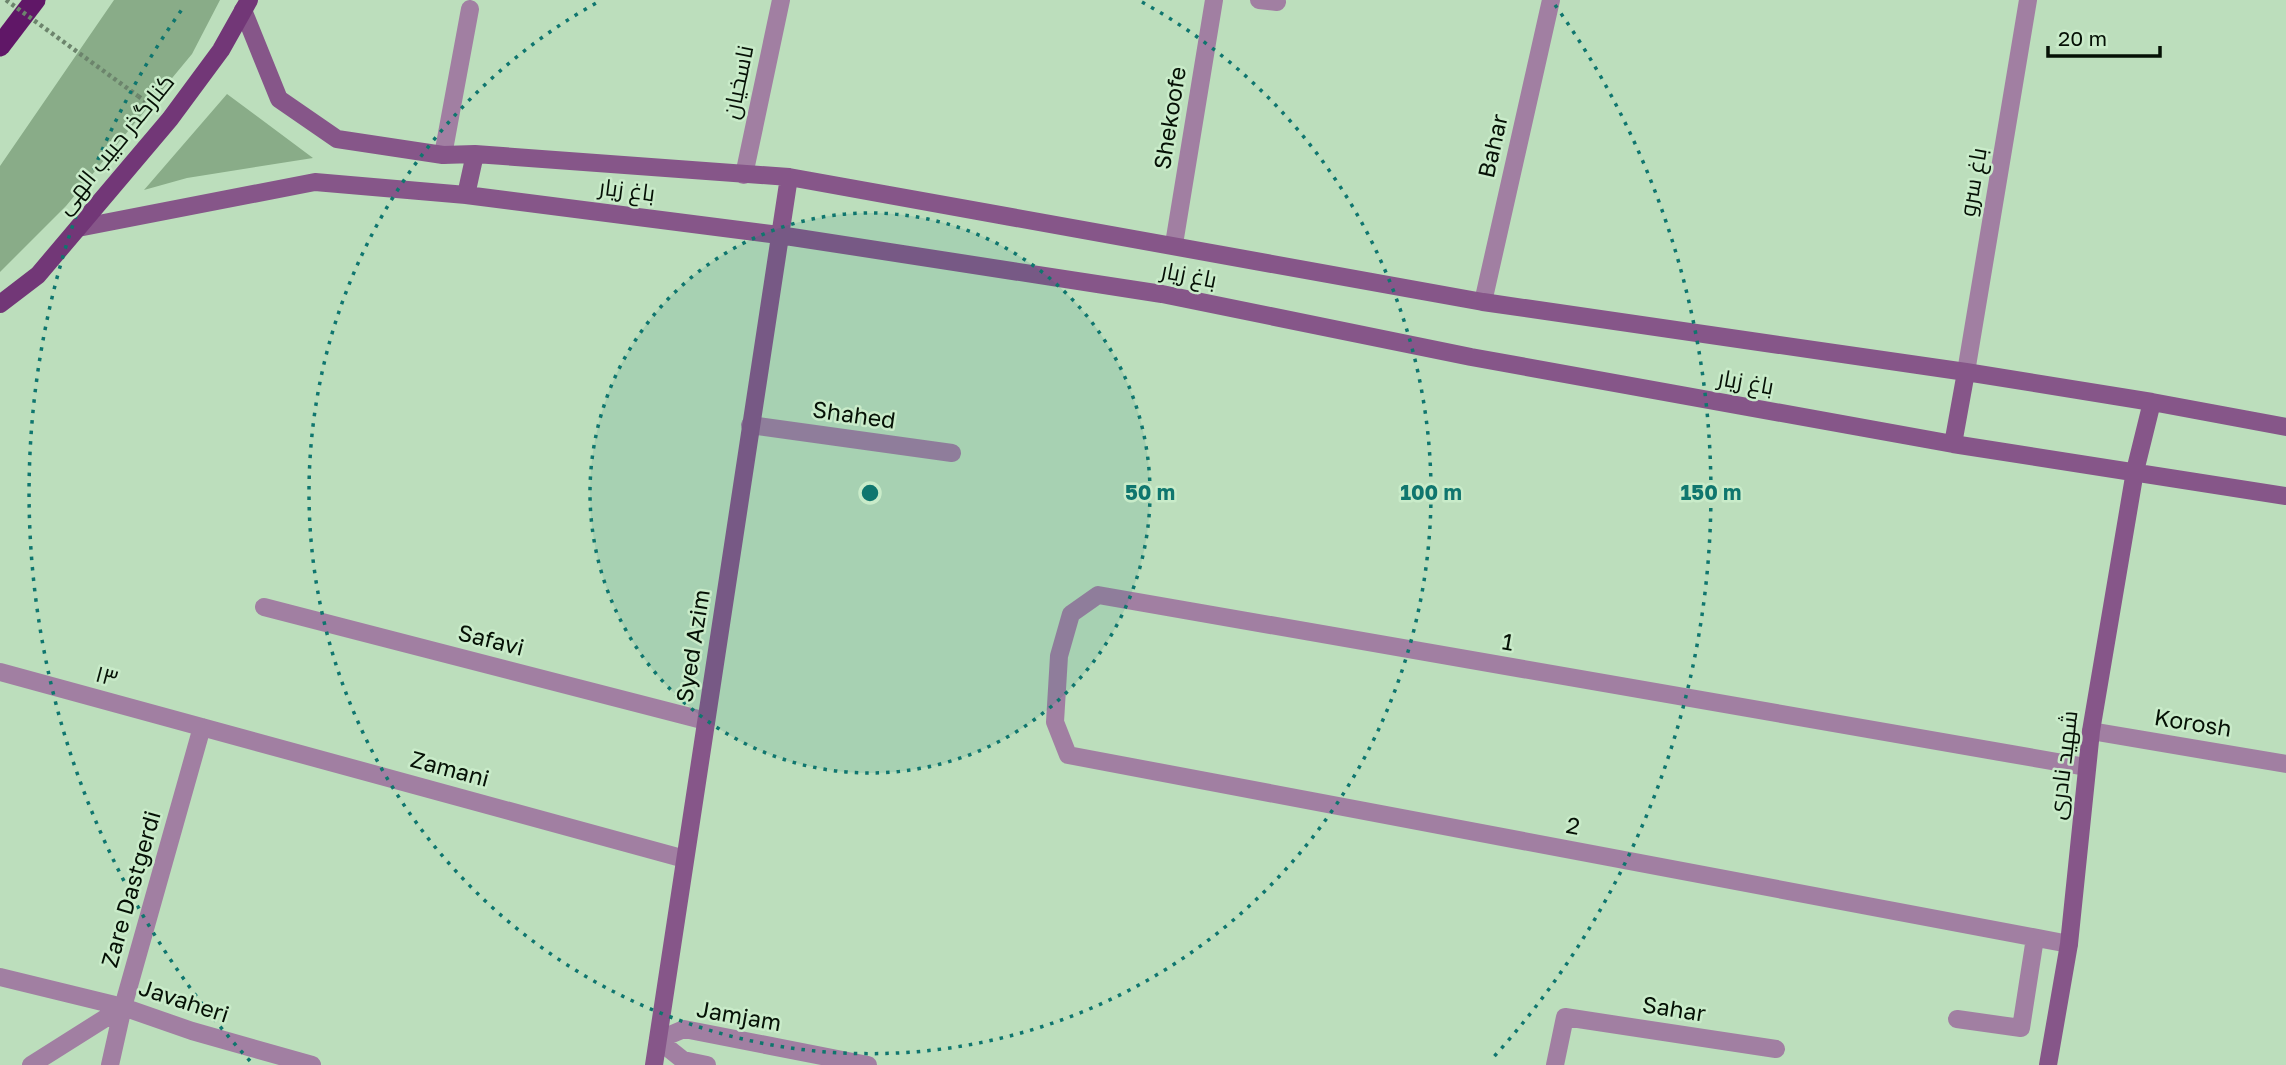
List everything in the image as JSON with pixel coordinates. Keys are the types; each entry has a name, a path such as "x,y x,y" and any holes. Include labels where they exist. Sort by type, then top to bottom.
{"highway":[{"path":"0,46 35,0"}],"main road":[{"name":"کنارگذر حبیب الهی","path":"0,304 38,275 170,119 221,50 246,5"}],"street":[{"name":"ناسخیان","path":"744,175 781,0"},
{"name":"Shekoofe","path":"1174,244 1214,0"},
{"name":"Bahar","path":"1483,302 1551,0"},
{"name":"باغ سرو","path":"1965,372 2028,0"},
{"name":"باغ زیار","path":"246,5 279,99 337,139 443,155 474,154 789,177 1174,244 1483,302 1965,372 2286,427"},
{"path":"443,155 470,9"},
{"path":"466,195 474,154"},
{"name":"Syed Azim","path":"654,1065 789,177"},
{"name":"باغ زیار","path":"78,228 315,182 466,195 779,235 1162,294 1471,357 1954,444 2286,496"},
{"path":"1954,444 1965,372"},
{"name":"شهید نادری","path":"2048,1065 2069,944 2091,731 2135,471 2152,402"},
{"name":"Shahed","path":"750,425 952,453"},
{"name":"1","path":"1068,755 1055,722 1059,656 1072,614 1098,596 2086,767"},
{"name":"Safavi","path":"264,607 706,721"},
{"name":"۱۳","path":"0,672 202,727"},
{"name":"Zamani","path":"202,727 685,859"},
{"name":"Zare Dastgerdi","path":"110,1065 123,1007 202,727"},
{"name":"Korosh","path":"2091,731 2286,764"},
{"name":"2","path":"1068,755 2069,944"},
{"path":"1957,1019 2021,1028 2035,938"},
{"name":"Javaheri","path":"0,977 123,1007 192,1031 312,1065"},
{"path":"31,1065 123,1007"},
{"name":"Sahar","path":"1555,1065 1565,1017 1776,1049"},
{"name":"Jamjam","path":"658,1040 684,1029 868,1065"},
{"path":"658,1040 683,1060 706,1065"}],"path":[{"path":"6,0 138,96"}],"green space":[{"path":"114,0 220,0 192,54 66,206 0,272 0,166"},
{"path":"227,94 313,158 187,178 144,190"}]}
